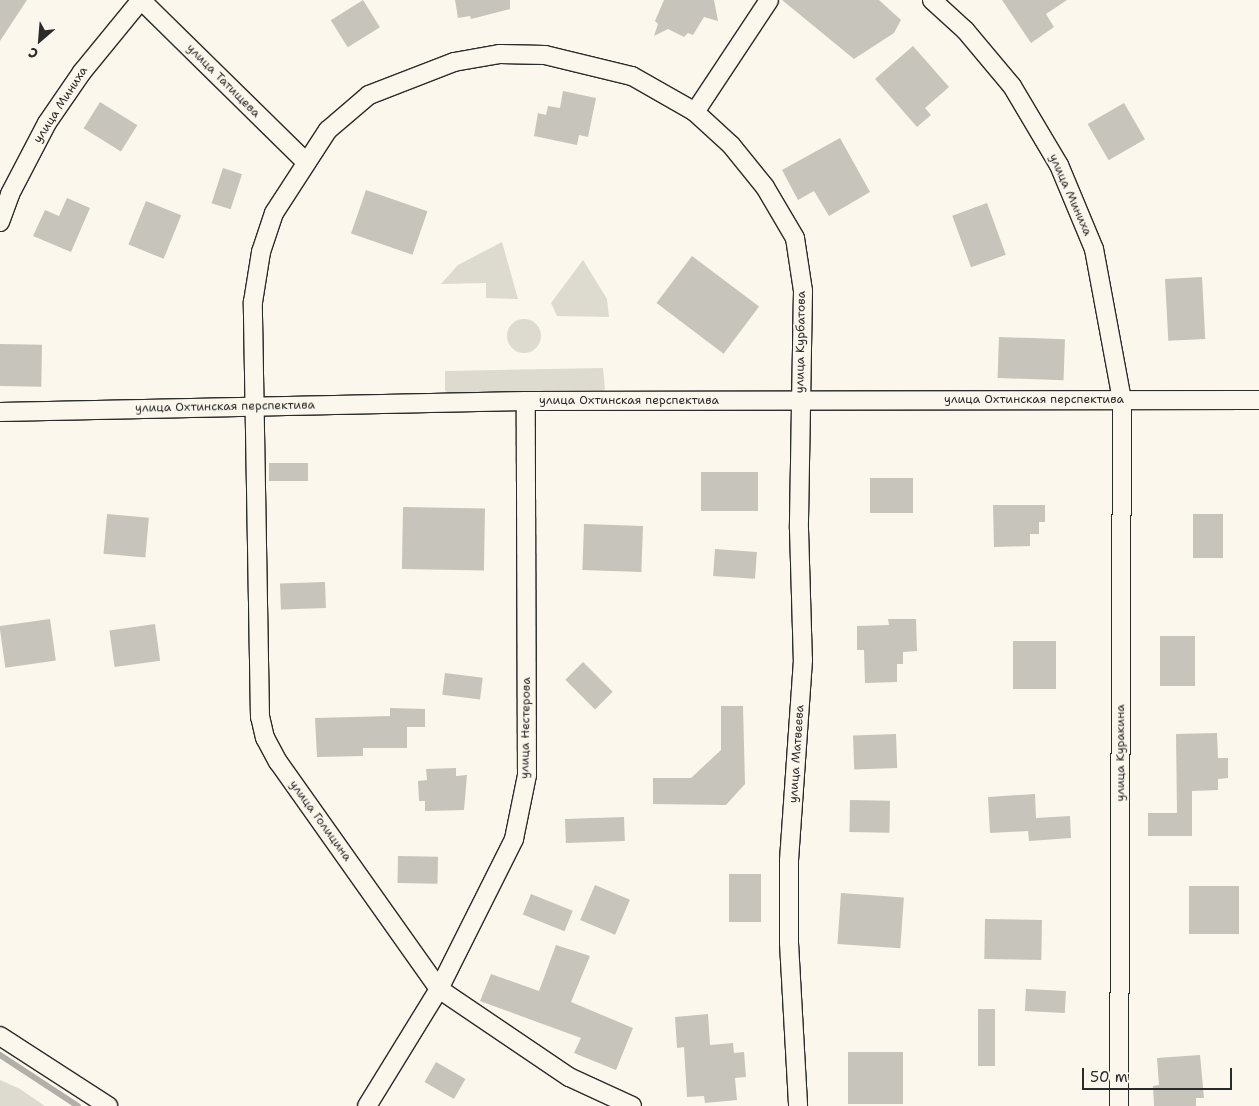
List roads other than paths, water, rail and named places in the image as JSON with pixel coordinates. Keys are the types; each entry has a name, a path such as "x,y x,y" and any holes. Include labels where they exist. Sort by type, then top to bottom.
{"street":[{"name":"улица Миниха","path":"0,222 10,194 47,123 82,72 141,0"},
{"name":"улица Татищева","path":"141,0 305,161"},
{"path":"695,112 769,0"},
{"name":"улица Миниха","path":"932,0 965,30 1012,86 1059,165 1094,249 1122,400"},
{"name":"улица Курбатова","path":"255,406 253,302 261,252 274,214 305,161 328,130 369,95 454,62 500,54 545,55 632,76 695,112 731,145 766,187 795,238 803,291 800,402"},
{"name":"улица Куракина","path":"1119,1106 1122,400"},
{"name":"улица Охтинская перспектива","path":"0,412 526,401 1259,400"},
{"name":"улица Нестерова","path":"367,1106 439,989 514,839 527,776 526,401"},
{"name":"улица Матвеева","path":"798,1106 790,943 789,861 803,660 799,529 800,402"},
{"name":"улица Голицина","path":"255,406 260,717 265,738 278,762 439,989 569,1077 632,1106"},
{"path":"0,1036 108,1106"}],"waterway":[{"path":"0,1055 78,1106"}]}
